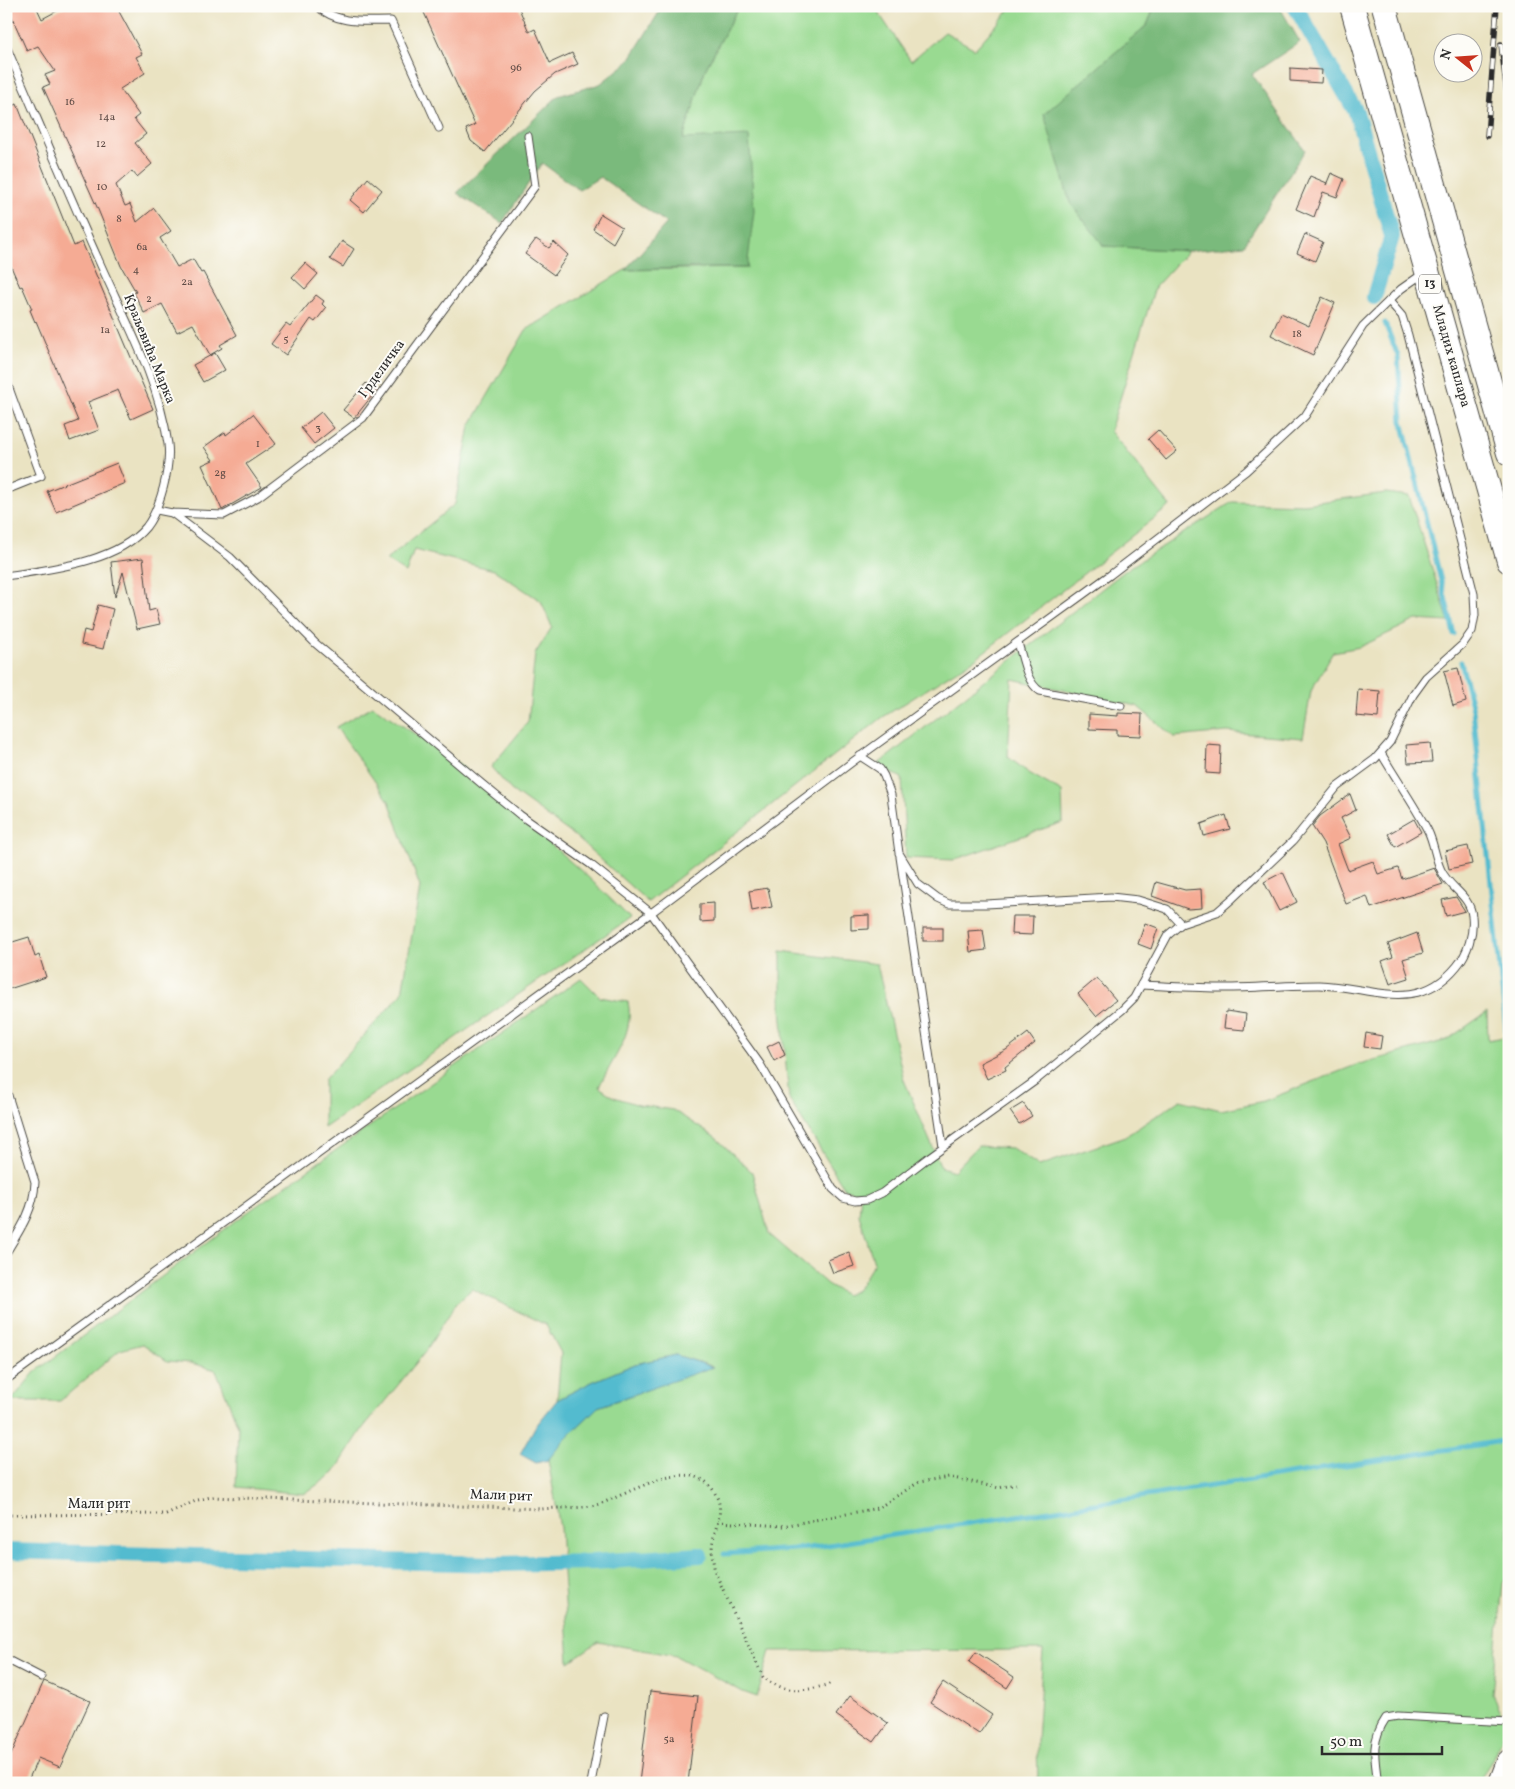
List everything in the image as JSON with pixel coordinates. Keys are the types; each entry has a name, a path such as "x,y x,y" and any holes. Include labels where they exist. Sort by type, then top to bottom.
{"highway":[{"name":"Младих каплара","path":"1352,6 1509,561"},
{"name":"13","path":"1384,6 1509,453"},
{"path":"1501,1783 1509,1762"}],"lane":[{"path":"317,6 328,15 345,21 391,21 439,128"},
{"name":"Краљевића Марка","path":"6,46 75,208 143,360 162,410 168,447 164,484 157,510 145,528 124,546 101,557 6,576"},
{"name":"Грделичка","path":"157,510 172,513 224,515 258,497 363,418 535,186 528,136"},
{"path":"6,1380 651,913 860,756 1110,575 1264,456 1305,416 1363,326 1388,301 1421,275"},
{"path":"172,513 230,557 315,643 482,784 520,815 590,864 651,913 760,1064 833,1189 843,1198 855,1201 867,1200 882,1193 943,1146 1035,1081 1094,1035 1122,1010 1134,998 1168,935 1181,924 1216,912 1293,842 1337,787 1380,753 1390,742 1413,695 1426,677 1462,644 1472,630 1476,615 1474,594 1408,335 1402,316 1388,301"},
{"path":"6,380 41,476 6,490"},
{"path":"1018,643 1035,688 1040,691 1121,706"},
{"path":"1140,985 1223,988 1319,985 1342,986 1381,995 1406,995 1429,988 1449,976 1463,958 1468,945 1472,915 1463,894 1446,881 1428,832 1380,753"},
{"path":"860,756 880,769 891,794 943,1146"},
{"path":"899,853 925,891 949,904 1111,897 1138,900 1167,909 1181,924"},
{"path":"6,1089 35,1182 34,1198 30,1213 6,1253"},
{"path":"6,1659 42,1677"},
{"path":"591,1783 604,1716"},
{"path":"1378,1783 1374,1746 1376,1733 1386,1718 1398,1716 1509,1722"}],"path":[{"name":"Мали рит","path":"6,1515 166,1514 198,1500 211,1497 542,1509 594,1506 672,1475 693,1476 704,1482 714,1491 720,1511 713,1540 715,1572 763,1677 774,1686 803,1691 832,1684"},
{"path":"717,1522 783,1526 878,1508 919,1482 949,1476 999,1488 1016,1484"}],"green space":[{"path":"660,6 739,6 705,70 683,139 749,136 754,211 747,268 625,270 667,223 600,177 579,190 542,163 502,223 457,193 558,96 600,84 628,62 658,14"},
{"path":"739,6 874,6 911,61 945,32 975,49 1013,6 1155,6 1147,25 1044,115 1103,246 1188,251 1155,287 1110,431 1170,506 975,659 883,717 648,902 576,837 511,790 491,767 528,722 535,654 552,627 541,601 494,570 414,550 406,573 386,560 455,504 470,426 526,330 625,270 747,268 682,140 705,70"},
{"path":"1155,6 1279,6 1300,42 1252,74 1305,150 1244,245 1188,251 1104,246 1070,203 1044,114 1147,25"},
{"path":"1386,493 1409,496 1449,622 1416,620 1360,647 1333,652 1311,691 1303,738 1227,732 1174,737 1137,706 1012,679 1008,757 1029,773 1062,792 1063,822 953,860 906,858 902,778 877,765 1126,570 1232,502 1304,504"},
{"path":"373,706 457,762 588,877 630,918 324,1128 324,1080 402,993 420,887 389,801 336,727"},
{"path":"781,951 877,964 904,1080 941,1167 954,1171 978,1146 1012,1148 1039,1166 1126,1136 1180,1100 1221,1110 1264,1101 1356,1065 1447,1040 1487,1012 1488,1040 1509,1036 1509,1572 1503,1583 1492,1695 1508,1728 1479,1783 1038,1783 1037,1741 1043,1650 770,1651 757,1697 743,1692 676,1656 598,1642 569,1662 560,1528 548,1460 564,1439 598,1407 712,1366 676,1355 635,1364 592,1382 557,1400 561,1353 546,1325 472,1289 457,1302 425,1352 363,1428 334,1473 304,1494 236,1487 238,1426 216,1370 191,1363 167,1361 143,1344 120,1350 60,1401 11,1401 35,1372 245,1214 581,978 600,997 628,1002 629,1014 625,1036 599,1087 614,1097 639,1105 673,1110 716,1138 752,1172 769,1234 827,1284 846,1295 858,1289 874,1263 859,1215 861,1194 845,1189 789,1099 781,1009"}],"water":[{"path":"676,1355 713,1367 598,1407 565,1439 548,1460 536,1463 520,1454 535,1427 557,1400 592,1382 635,1364"}],"building":[{"path":"7,6 36,6 42,19 66,6 116,6 142,54 136,57 145,73 120,89 139,115 134,119 146,134 135,143 152,164 137,177 132,171 116,185 125,206 130,204 137,222 154,208 171,231 160,238 177,267 193,259 201,273 203,272 237,335 220,345 222,348 210,355 193,324 177,332 162,304 144,313 134,293 136,292 121,266 97,207 43,87 50,84 45,75 55,71 38,46 27,51"},
{"path":"421,6 518,6 529,32 535,29 550,63 572,53 578,64 555,74 535,91 485,152 471,141 466,129 475,125"},
{"path":"1290,68 1322,70 1321,83 1290,81"},
{"path":"17,104 74,246 82,242 153,409 131,419 118,390 88,402 99,430 70,441 65,426 78,421 30,310 32,309 22,286 20,287 9,262 6,263 6,108"},
{"path":"1331,173 1344,179 1337,197 1323,192 1314,217 1296,209 1310,176 1327,183"},
{"path":"368,178 382,190 364,212 350,200"},
{"path":"601,214 622,227 613,243 593,229"},
{"path":"1305,234 1323,242 1315,261 1297,253"},
{"path":"536,239 549,248 554,242 568,255 554,275 525,254"},
{"path":"342,241 354,249 343,267 330,259"},
{"path":"305,263 318,274 305,289 292,277"},
{"path":"316,295 324,301 322,304 326,308 315,322 311,319 286,355 271,344 286,324 290,327"},
{"path":"1322,297 1335,303 1313,355 1271,335 1281,313 1309,326"},
{"path":"215,353 225,370 203,382 193,365"},
{"path":"366,383 376,391 354,418 343,410"},
{"path":"321,412 334,428 314,444 301,428"},
{"path":"253,414 276,444 246,464 262,487 222,510 202,465 213,460 204,447 225,432 226,435"},
{"path":"1158,430 1177,451 1166,460 1148,439"},
{"path":"117,463 125,483 56,512 47,491"},
{"path":"143,558 149,611 156,609 160,624 137,629 123,572 115,597 111,562"},
{"path":"98,605 113,609 103,649 81,644 84,630 91,632"},
{"path":"1458,668 1466,702 1453,706 1444,671"},
{"path":"1358,689 1380,691 1378,718 1356,716"},
{"path":"1118,713 1142,714 1141,736 1117,735 1117,730 1089,729 1089,714 1118,716"},
{"path":"1430,743 1432,762 1408,763 1406,745"},
{"path":"1207,745 1221,746 1220,774 1206,773"},
{"path":"1350,794 1356,810 1341,818 1351,838 1338,844 1348,870 1373,861 1378,874 1398,868 1402,879 1434,868 1443,884 1371,908 1367,896 1346,904 1323,843 1312,826 1320,816"},
{"path":"1226,815 1230,829 1204,836 1201,824"},
{"path":"1414,819 1421,832 1395,847 1388,834"},
{"path":"1468,846 1472,864 1449,869 1445,851"},
{"path":"1283,872 1297,902 1279,911 1264,882"},
{"path":"1156,882 1185,890 1201,889 1202,908 1188,909 1152,896"},
{"path":"768,888 772,907 752,911 749,891"},
{"path":"1456,897 1465,911 1446,916 1442,900"},
{"path":"714,903 714,921 700,922 700,904"},
{"path":"869,915 869,929 851,930 851,916"},
{"path":"1012,916 1033,916 1032,935 1011,934"},
{"path":"1145,923 1158,928 1151,949 1138,944"},
{"path":"923,928 943,928 943,941 923,941"},
{"path":"983,930 986,950 970,952 968,931"},
{"path":"1417,933 1423,953 1403,959 1409,978 1390,984 1382,961 1393,957 1388,944"},
{"path":"29,937 35,957 39,955 46,977 6,990 6,944"},
{"path":"1097,978 1116,1000 1096,1016 1078,994"},
{"path":"1226,1011 1246,1014 1244,1030 1224,1028"},
{"path":"1028,1033 1035,1043 1005,1067 1006,1070 987,1079 980,1063 1006,1050"},
{"path":"1366,1033 1382,1036 1380,1049 1364,1047"},
{"path":"779,1041 785,1055 774,1061 767,1047"},
{"path":"1023,1103 1032,1116 1019,1124 1010,1111"},
{"path":"849,1252 854,1266 833,1273 828,1260"},
{"path":"976,1652 1014,1677 1007,1688 969,1662"},
{"path":"44,1681 90,1701 60,1767 38,1758 27,1783 6,1783 6,1766"},
{"path":"943,1682 992,1715 979,1734 930,1702"},
{"path":"650,1691 698,1696 688,1783 639,1783"},
{"path":"850,1696 888,1723 874,1742 836,1715"}],"waterway":[{"path":"1295,6 1356,112 1392,236 1374,297"},
{"path":"1385,323 1398,356 1402,421 1454,634"},
{"path":"1461,662 1473,710 1509,1057"},
{"path":"724,1554 809,1548 1509,1440"},
{"path":"6,1551 496,1564 593,1562 700,1555"}],"railway":[{"path":"1487,136 1497,6"},
{"path":"1501,44 1509,111"}]}
